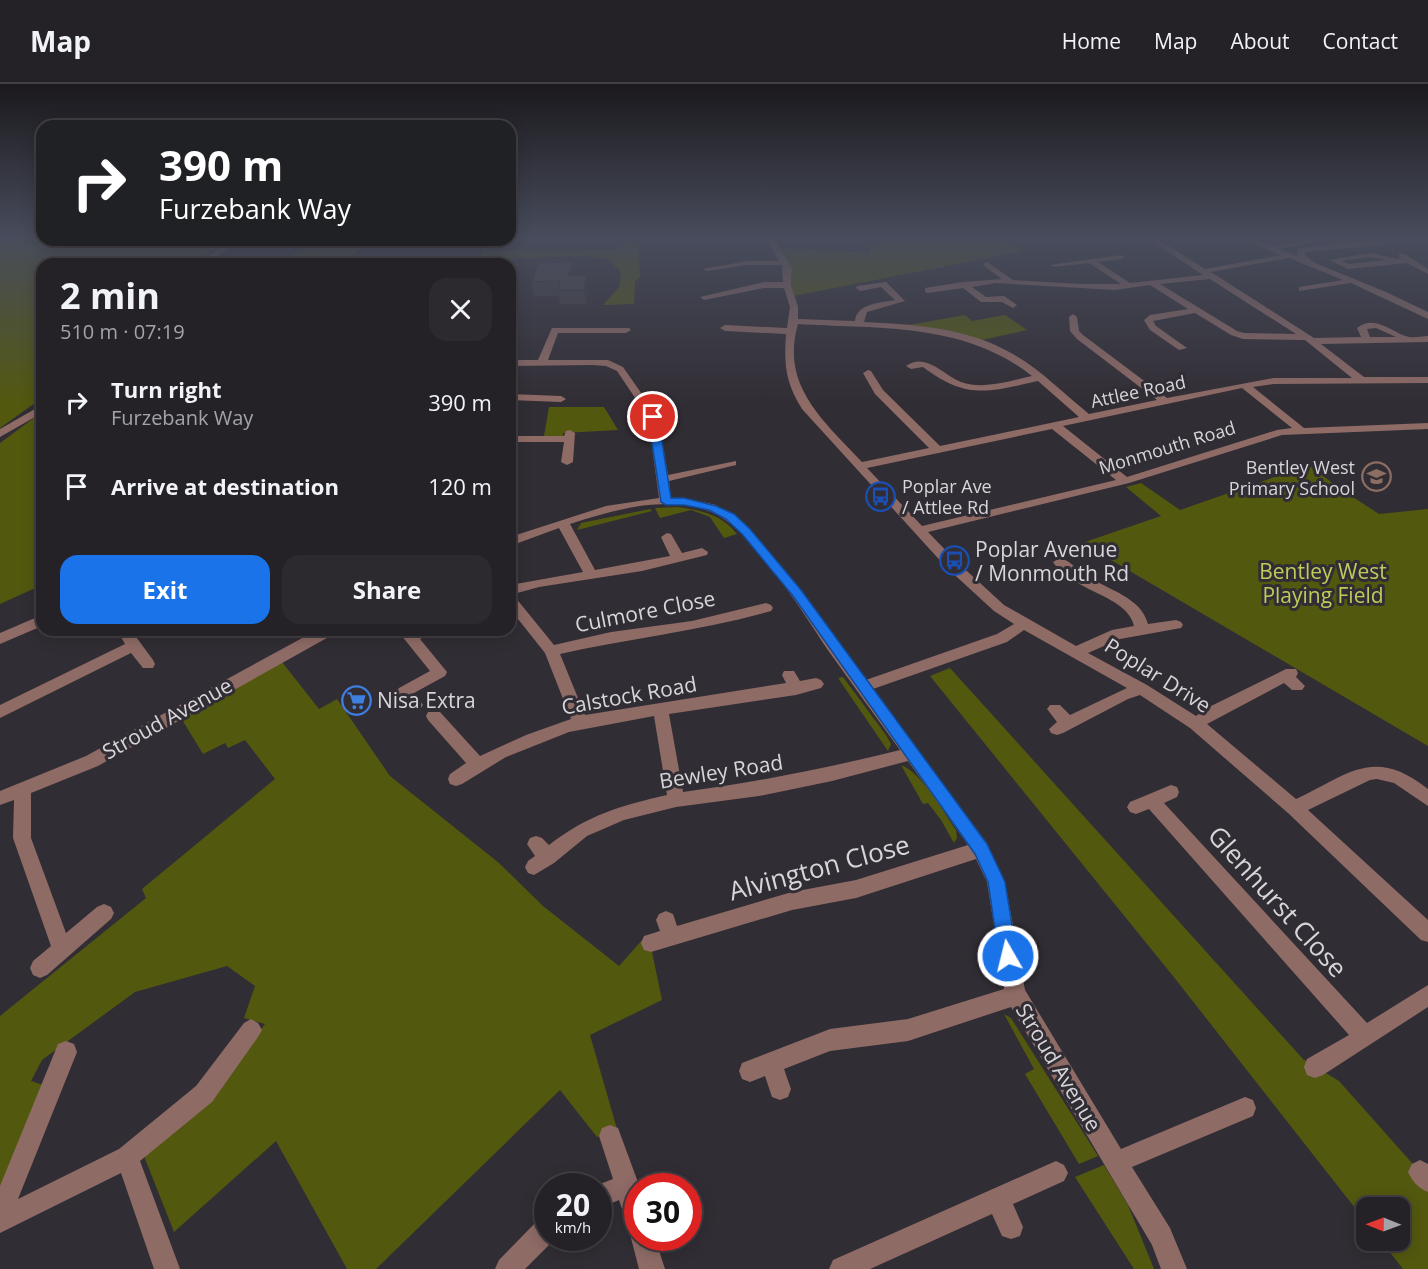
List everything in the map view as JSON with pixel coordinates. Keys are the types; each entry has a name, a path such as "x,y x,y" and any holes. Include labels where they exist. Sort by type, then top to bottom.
{"street":[{"path":"704,297 722,293"},
{"name":"Poplar Drive","path":"790,293 794,307 789,367 798,394 806,407 859,466 951,564 984,595 1024,624 1142,689 1196,724 1294,808 1428,933"},
{"path":"859,326 860,314 864,310 901,301 893,293"},
{"path":"975,293 984,300 1004,298 1013,305"},
{"path":"1169,293 1243,336 1366,340 1428,339"},
{"path":"1240,293 1310,339 1360,380"},
{"path":"1377,293 1428,316"},
{"path":"1182,348 1153,328 1148,320 1153,317 1197,310"},
{"path":"1073,317 1074,331 1080,337 1166,402"},
{"path":"542,362 554,324 626,330"},
{"path":"1366,340 1362,328 1369,324 1411,339"},
{"path":"725,328 859,326 952,334 996,349 1038,378 1088,418"},
{"path":"516,363 603,363 620,369 653,417 666,502"},
{"path":"911,366 925,364 957,385 973,389 1038,378"},
{"path":"868,374 879,392 937,450"},
{"name":"Attlee Road","path":"859,466 1245,385 1274,381 1428,380"},
{"path":"1245,385 1305,429"},
{"path":"516,397 561,399"},
{"path":"0,434 36,412"},
{"path":"1056,426 1125,481"},
{"name":"Monmouth Road","path":"921,530 1125,481 1266,435 1305,429 1428,426"},
{"path":"516,440 570,436 567,462"},
{"path":"664,479 726,463"},
{"name":"Stroud Avenue","path":"516,540 563,522 612,509 666,502 684,502 712,508 738,523 797,593 862,687 981,849 996,882 1011,978 1016,995 1161,1237 1174,1269"},
{"path":"563,522 591,575"},
{"path":"667,537 678,558"},
{"path":"516,589 702,552"},
{"path":"1060,562 1085,582 1131,608 1142,622 1142,628"},
{"path":"516,607 551,651 580,722"},
{"name":"Culmore Close","path":"551,651 611,637 692,626 744,607 766,608"},
{"path":"0,639 36,623"},
{"path":"862,687 1002,638 1024,624"},
{"path":"1077,652 1099,640 1142,628 1176,625"},
{"path":"126,636 129,649 148,664"},
{"name":"Stroud Avenue","path":"0,798 92,760 317,636"},
{"path":"409,636 440,672 404,692 415,705"},
{"path":"0,712 129,649"},
{"path":"1196,724 1213,712 1291,679"},
{"name":"Calstock Road","path":"456,779 477,764 547,732 580,722 661,710 792,682 816,684"},
{"path":"1055,709 1062,725 1123,695 1142,689"},
{"path":"661,710 676,800"},
{"path":"434,716 477,764"},
{"name":"Bewley Road","path":"540,856 581,831 621,813 676,800 759,789 832,774 912,753"},
{"path":"1294,808 1376,771 1399,777 1428,799"},
{"path":"23,790 22,838 62,949"},
{"name":"Glenhurst Close","path":"1171,792 1144,803 1365,1037"},
{"name":"Alvington Close","path":"651,943 668,928 792,900 856,889 981,849"},
{"path":"40,968 104,913"},
{"path":"750,1071 830,1040 908,1030 1016,995"},
{"path":"1315,1067 1428,996"},
{"path":"0,1221 127,1156 204,1094 251,1030"},
{"path":"0,1215 66,1052"},
{"path":"771,1063 780,1089"},
{"path":"1117,1162 1245,1108"},
{"path":"610,1137 624,1177"},
{"path":"127,1156 167,1269"},
{"path":"842,1269 873,1264 998,1199 1056,1173"},
{"path":"998,1199 1011,1227"},
{"path":"508,1269 534,1242"},
{"path":"647,1251 652,1269"}],"green space":[{"path":"0,293 36,293 36,402 0,428"},
{"path":"613,293 634,293 634,304 603,305"},
{"path":"965,315 972,321 1005,315 1027,330 982,340 909,325"},
{"path":"549,407 604,407 618,430 544,436"},
{"path":"36,416 36,588 0,604 0,443"},
{"name":"Bentley West Playing Field","path":"1309,465 1379,514 1428,509 1428,746 1082,543 1161,516 1126,487 1141,483 1180,510"},
{"path":"677,507 710,514 725,522 737,534 724,538 710,517 691,510 660,518 655,508"},
{"path":"650,509 652,511 577,530 581,523"},
{"path":"282,662 319,709 337,699 390,776 499,863 543,906 619,966 644,938 652,952 662,1000 590,1035 617,1129 597,1137 560,1090 376,1269 347,1269 276,1141 174,1232 144,1156 217,1090 265,1024 244,1018 255,986 227,966 135,992 42,1060 31,1081 43,1085 0,1200 0,1016 146,898 142,889 275,779 245,740 228,748 225,743 203,754 181,718"},
{"path":"950,668 1303,1059 1339,1081 1428,1181 1428,1269 1403,1269 1389,1251 1410,1251 1410,1197 1356,1197 1356,1209 1173,976 930,676"},
{"path":"843,677 886,735 891,744 888,751 838,678"},
{"path":"901,765 909,769 924,784 938,803 956,830 957,838 954,843 928,803 923,804"},
{"path":"1004,1014 1011,1018 1098,1156 1079,1164 1025,1074 1034,1069"},
{"path":"1104,1165 1128,1205 1154,1269 1134,1269 1075,1177"}],"place":[{"name":"Bentley West Primary School","path":"1376,477"},
{"name":"Poplar Ave / Attlee Rd","path":"881,496"},
{"name":"Poplar Avenue / Monmouth Rd","path":"954,561"},
{"name":"Nisa Extra","path":"356,700"}],"route":[{"path":"653,417 663,470 666,502 684,502 712,508 738,523 818,621 849,668 981,849 996,882 1008,956"}]}
